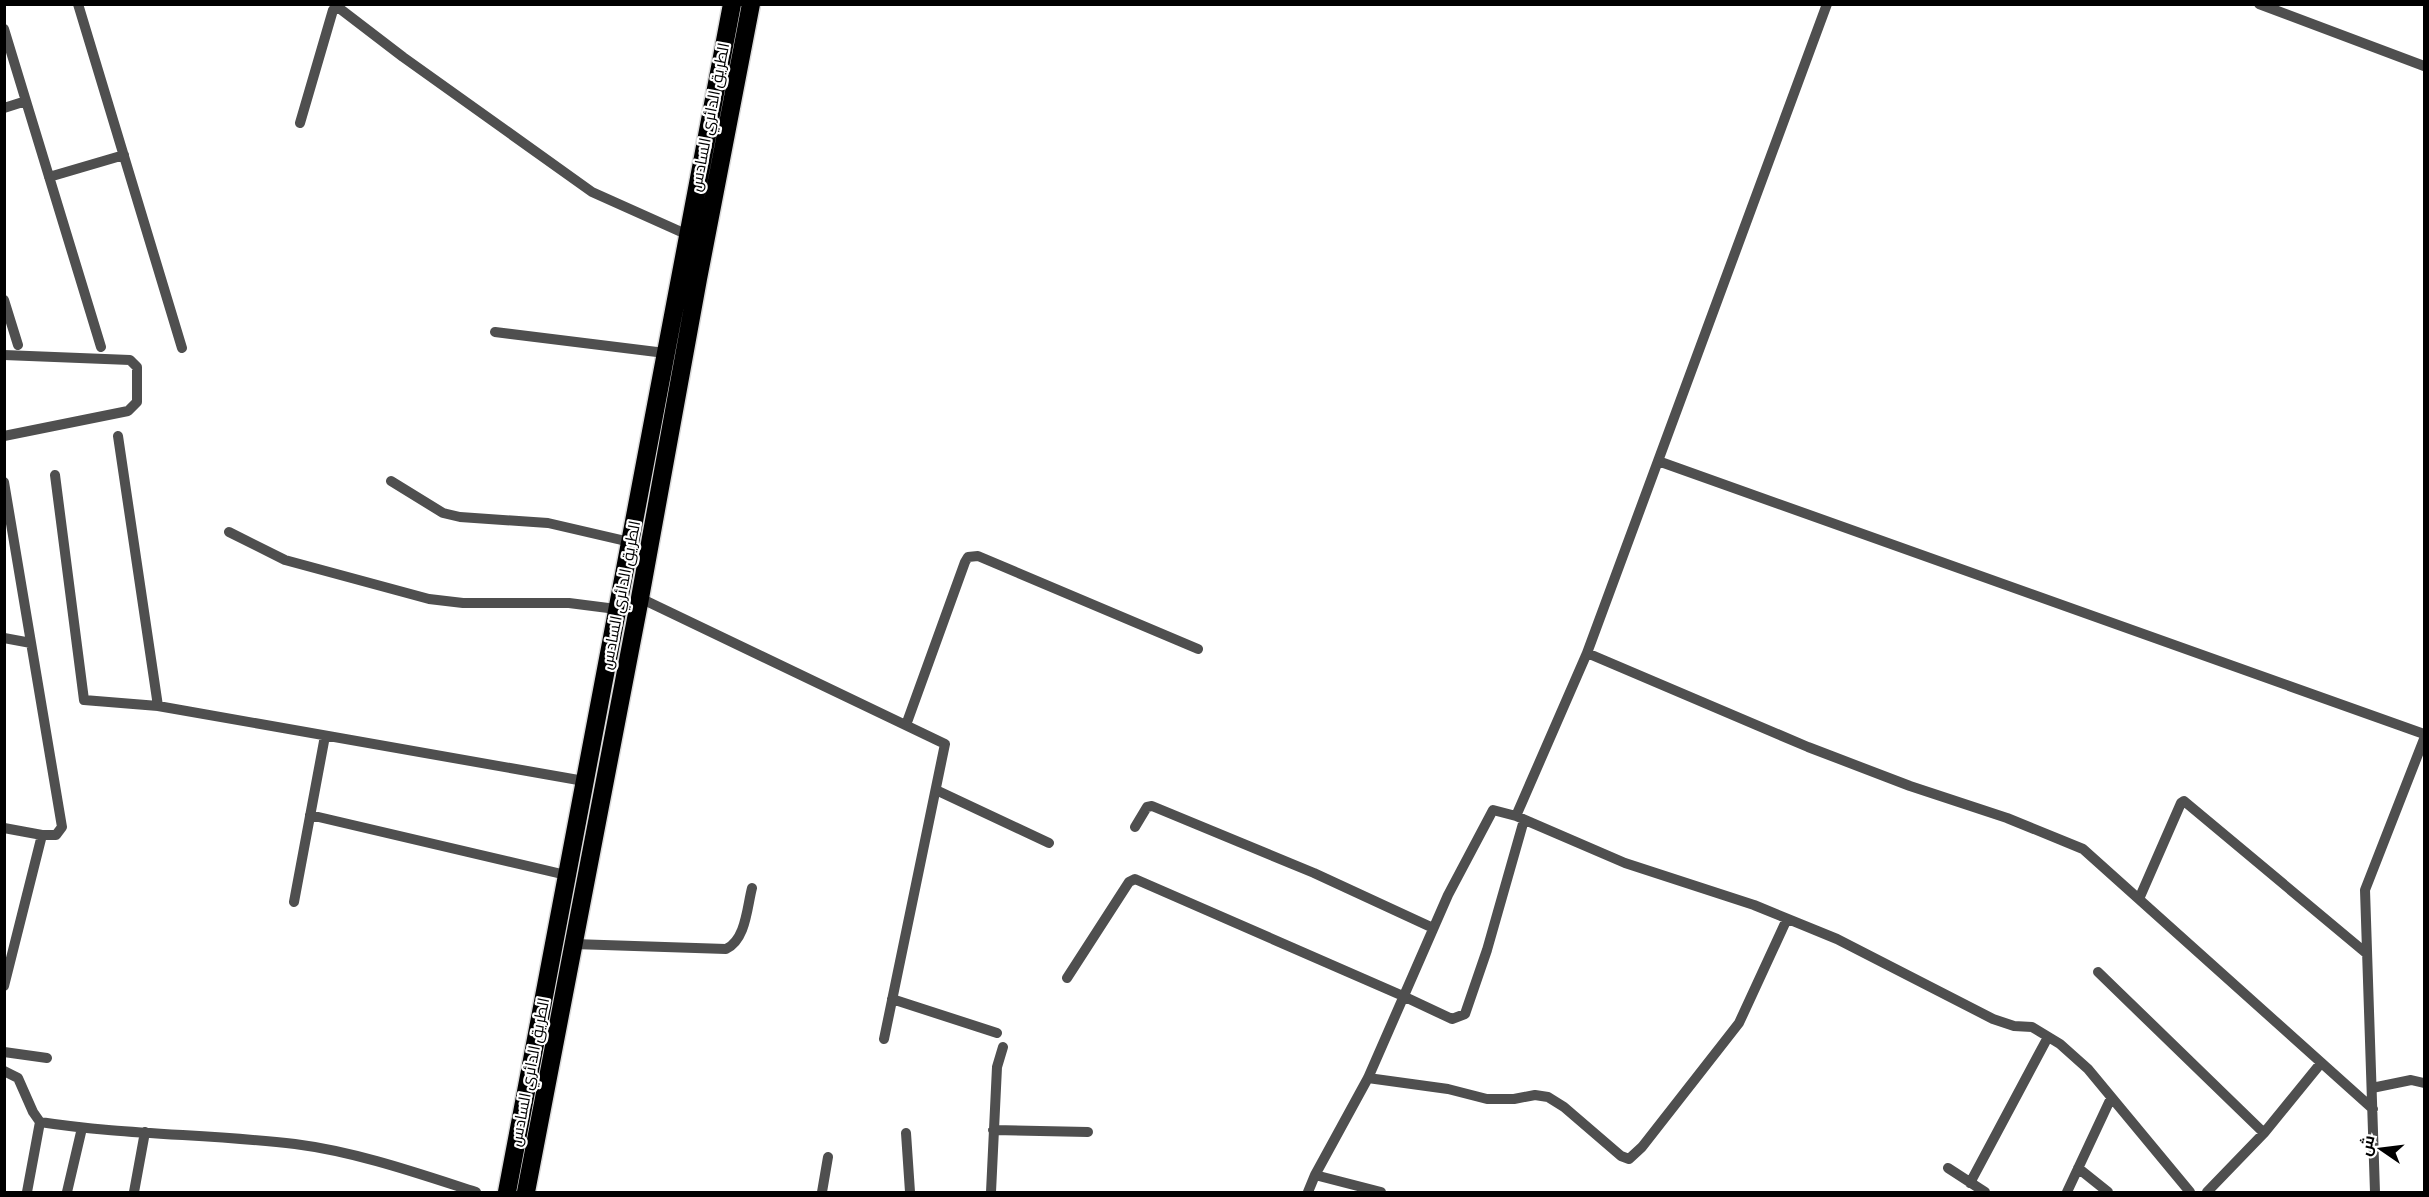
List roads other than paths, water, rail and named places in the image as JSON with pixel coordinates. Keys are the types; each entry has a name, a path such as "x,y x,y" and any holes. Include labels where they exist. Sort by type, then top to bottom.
{"highway":[{"name":"الطريق الدائري السادس","path":"507,1192 732,4"},
{"name":"الطريق الدائري السادس","path":"526,1192 751,4"},
{"path":"612,630 632,634"}],"street":[{"path":"78,4 182,348"},
{"path":"1067,978 1129,882 1135,879 1452,1019 1464,1014 1487,950 1520,818 1587,653 1827,4"},
{"path":"2259,4 2424,66"},
{"path":"300,123 333,10 339,8 403,57 592,192 688,235"},
{"path":"4,29 101,347"},
{"path":"4,108 26,101"},
{"path":"50,177 124,155"},
{"path":"4,300 18,345"},
{"path":"495,332 665,353"},
{"path":"4,355 130,360 137,367 138,402 128,411 4,436"},
{"path":"118,436 158,706"},
{"path":"1658,461 2424,734"},
{"path":"55,475 84,700 158,706 584,781"},
{"path":"391,481 443,513 460,517 548,523 630,542"},
{"path":"4,482 10,549 31,643 62,827 56,835 42,835 4,828"},
{"path":"228,532 285,560 429,599 463,603 569,603 616,609"},
{"path":"906,725 965,562 972,555 1198,649"},
{"path":"640,598 945,744 884,1039"},
{"path":"4,638 31,643"},
{"path":"1587,653 1808,747 1910,786 2007,818 2084,849 2373,1109"},
{"path":"294,902 325,736"},
{"path":"2375,1192 2364,899 2367,880 2424,739"},
{"path":"936,790 1050,843"},
{"path":"2139,899 2181,803 2184,801 2366,953"},
{"path":"1135,826 1147,807 1152,806 1314,873 1433,928"},
{"path":"1308,1192 1368,1078 1433,928 1491,811 1498,810 1625,863 1754,905 1837,939 1993,1019 2014,1026 2032,1027 2060,1044 2088,1070 2190,1192"},
{"path":"310,815 566,875"},
{"path":"4,986 42,835"},
{"path":"573,944 726,949 733,946 740,938 752,888"},
{"path":"1368,1078 1448,1089 1487,1099 1514,1099 1535,1095 1548,1097 1564,1107 1621,1156 1629,1160 1642,1147 1738,1023 1787,919"},
{"path":"2098,972 2264,1133"},
{"path":"892,999 997,1033"},
{"path":"1970,1183 2048,1037"},
{"path":"991,1192 997,1067 1003,1047"},
{"path":"4,1052 47,1058"},
{"path":"2207,1192 2264,1133 2321,1063"},
{"path":"4,1071 18,1078 40,1122 27,1192"},
{"path":"2372,1088 2411,1080 2424,1083"},
{"path":"2067,1192 2111,1098"},
{"path":"40,1122 82,1128 285,1143 345,1153 476,1192"},
{"path":"68,1192 82,1128"},
{"path":"993,1130 1088,1132"},
{"path":"134,1192 145,1132"},
{"path":"906,1133 910,1192"},
{"path":"822,1192 828,1156"},
{"path":"1948,1168 1985,1192"},
{"path":"2078,1168 2108,1192"},
{"path":"1315,1175 1380,1192"}]}
